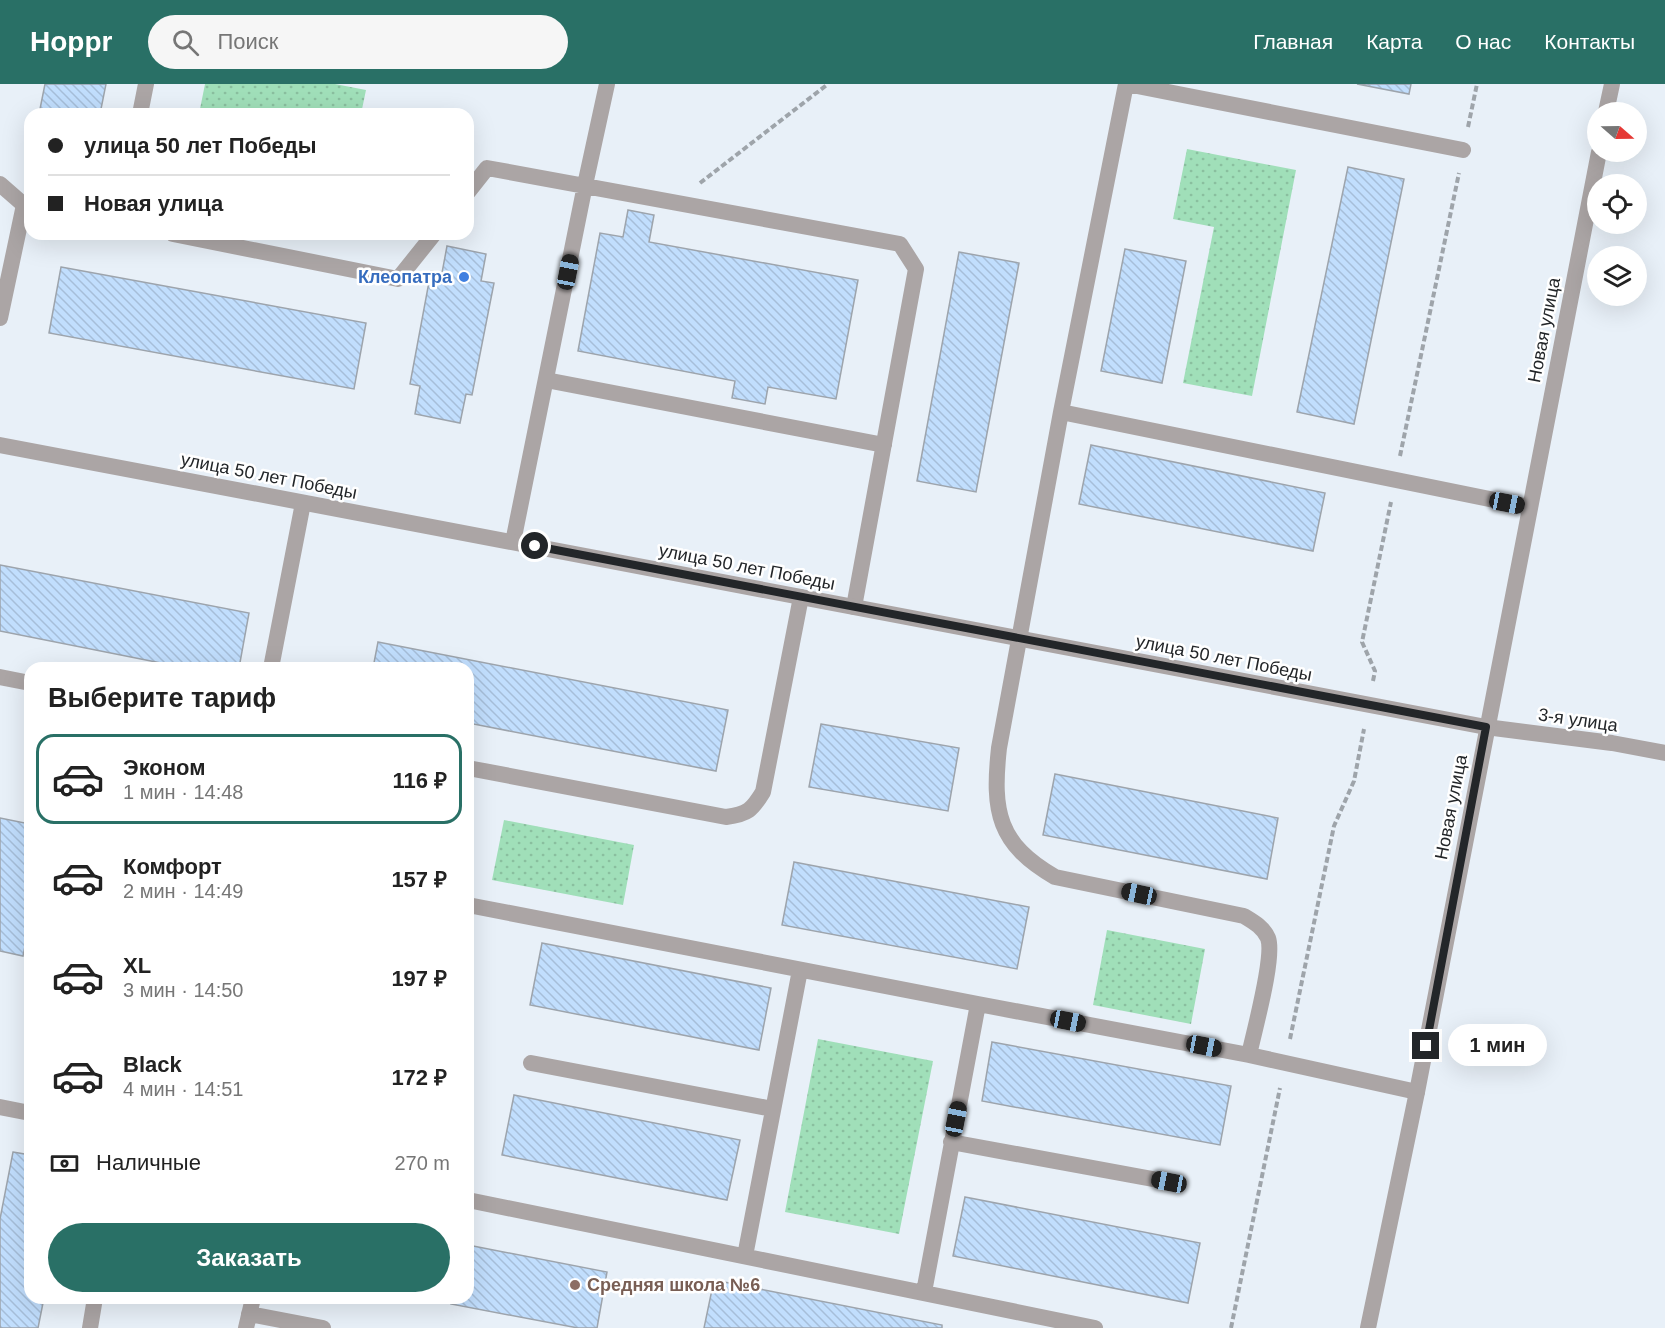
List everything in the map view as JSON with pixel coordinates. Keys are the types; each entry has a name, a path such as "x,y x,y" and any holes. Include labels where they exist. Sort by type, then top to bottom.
{"street":[{"path":"141,108 146,84"},
{"path":"513,542 607,84"},
{"path":"1249,1055 1269,959 1269,940 1260,926 1244,915 1055,877 1034,864 1015,847 1003,825 1000,814 996,775 999,748 1061,412 1127,84 1463,150"},
{"path":"1608,102 1612,84"},
{"name":"Новая улица","path":"1368,1328 1417,1092 1597,162"},
{"path":"474,184 487,168 900,244 916,268 854,607"},
{"path":"0,184 24,204"},
{"path":"0,318 24,218"},
{"path":"203,240 398,279 429,240"},
{"path":"546,380 884,445"},
{"path":"1061,412 1529,507"},
{"name":"улица 50 лет Победы","path":"0,445 1486,727"},
{"path":"272,662 303,502"},
{"path":"474,769 726,817 743,815 754,807 763,792 801,597"},
{"path":"0,677 24,682"},
{"name":"3-я улица","path":"1486,727 1612,743 1665,753"},
{"path":"474,906 978,1005 1249,1055 1417,1092"},
{"path":"745,1256 800,970"},
{"path":"924,1292 978,1005"},
{"path":"531,1063 773,1109"},
{"path":"0,1107 24,1112"},
{"path":"951,1142 1169,1182"},
{"path":"474,1201 1095,1328"},
{"path":"90,1328 94,1304"},
{"path":"250,1313 323,1328"}],"path":[{"path":"675,202 828,84"}],"green space":[{"path":"205,84 335,84 366,90 362,108 200,108"},
{"path":"1187,149 1296,170 1252,396 1183,383 1214,227 1173,219"},
{"path":"504,820 634,845 623,905 492,880"},
{"path":"1107,930 1205,949 1191,1024 1093,1005"},
{"path":"818,1039 933,1061 899,1234 785,1212"}],"building":[{"path":"45,84 106,84 101,108 40,108"},
{"path":"1357,84 1411,84 1409,94"},
{"path":"1348,167 1404,179 1354,424 1297,412"},
{"path":"628,210 654,215 649,242 858,280 836,399 768,387 765,404 732,398 735,381 578,351 600,233 623,237"},
{"path":"447,246 486,254 481,281 494,283 472,395 466,394 460,423 415,414 420,386 410,384 431,271 442,273"},
{"path":"1125,249 1186,261 1162,383 1101,371"},
{"path":"959,252 1019,263 976,492 917,481"},
{"path":"61,267 366,323 354,389 49,333"},
{"path":"1091,445 1325,493 1313,551 1079,504"},
{"path":"0,565 249,613 240,662 156,662 0,631"},
{"path":"378,642 728,710 716,771 474,724 474,662 374,662"},
{"path":"821,724 959,748 948,811 809,787"},
{"path":"1055,774 1278,818 1267,879 1043,835"},
{"path":"0,818 24,823 24,951 23,956 0,951"},
{"path":"794,862 1029,907 1017,969 782,925"},
{"path":"542,943 771,988 759,1050 530,1005"},
{"path":"992,1042 1231,1086 1220,1145 982,1101"},
{"path":"514,1095 740,1140 727,1200 502,1155"},
{"path":"13,1152 24,1154 24,1304 43,1304 38,1328 0,1328 0,1219"},
{"path":"965,1197 1200,1243 1188,1303 953,1256"},
{"path":"474,1246 607,1272 597,1328 578,1328 451,1304 474,1304"},
{"path":"714,1280 942,1325 942,1328 704,1328"}],"place":[{"name":"Клеопатра","path":"464,277"},
{"name":"Средняя школа №6","path":"575,1285"}],"route":[{"path":"535,546 1486,727 1426,1046"}]}
